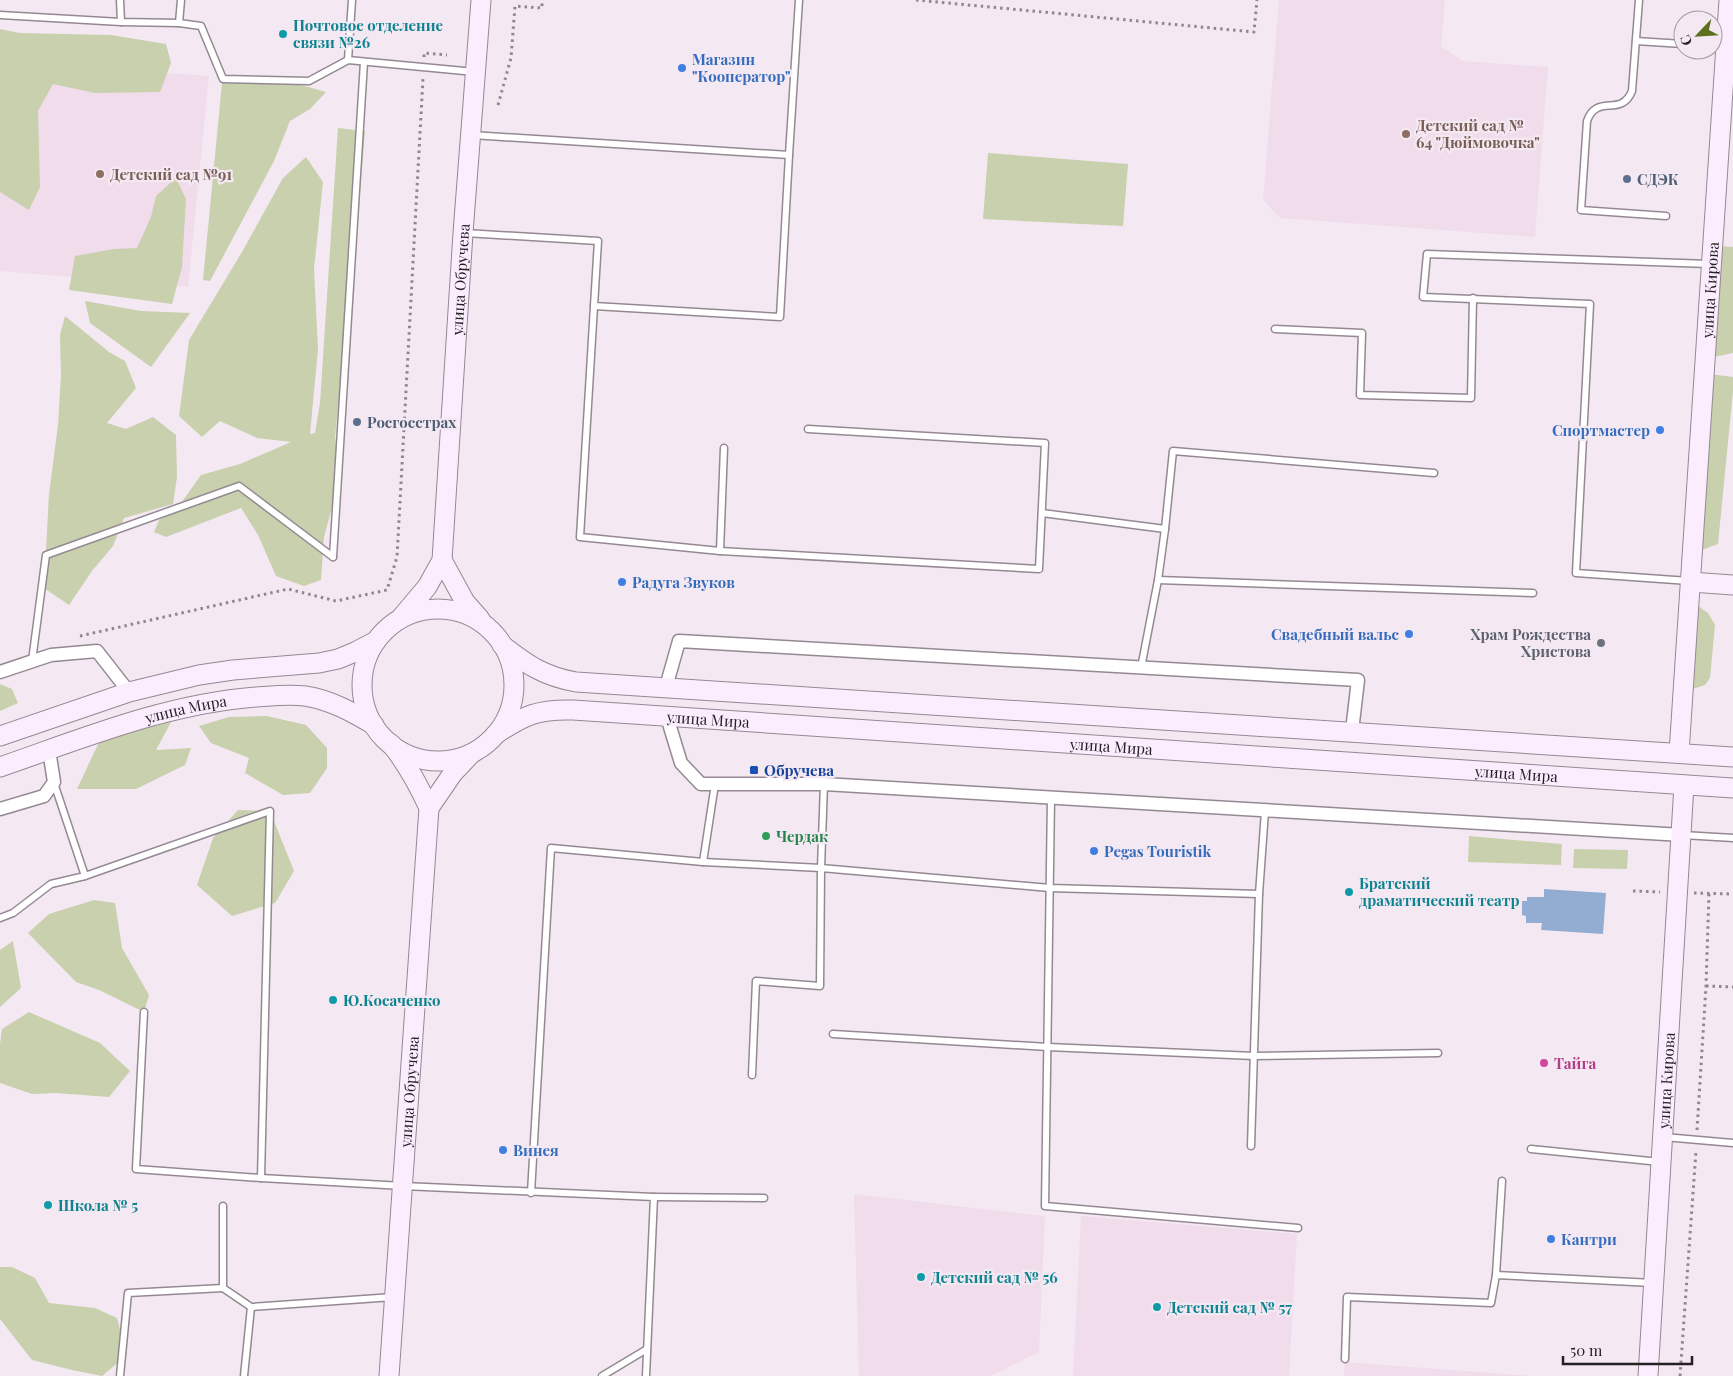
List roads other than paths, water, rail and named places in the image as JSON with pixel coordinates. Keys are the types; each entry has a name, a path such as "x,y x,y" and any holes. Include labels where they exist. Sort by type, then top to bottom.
{"main road":[{"name":"улица Обручева","path":"400,619 427,587 442,560 463,233 481,0"},
{"name":"улица Кирова","path":"1679,753 1711,264 1722,47 1729,0"},
{"path":"442,560 465,602 487,627 502,645 508,657 514,684 509,710 496,734 485,744 473,752 450,760 431,760 413,756 391,744 374,725 366,709 362,692 363,674 368,656 376,640 387,628 400,619 422,611 445,609 460,612 474,618 487,627"},
{"path":"1691,582 1733,585"},
{"name":"улица Мира","path":"0,736 129,692 200,675 233,670 319,663 338,659 376,640"},
{"name":"улица Мира","path":"502,645 531,666 554,678 576,682 1733,756"},
{"name":"улица Мира","path":"0,767 140,718 220,702 269,696 303,696 336,704 374,725"},
{"name":"улица Мира","path":"496,734 521,718 536,712 554,710 1545,774 1733,788"},
{"name":"улица Обручева","path":"389,1376 429,808 418,782 408,765 391,744"},
{"path":"1545,774 1546,744"},
{"name":"улица Обручева","path":"429,808 453,772 473,752"},
{"name":"улица Кирова","path":"1648,1376 1684,785"}],"street":[{"path":"666,687 679,641 1358,680 1352,731"},
{"path":"0,672 51,655 97,651 129,692"},
{"path":"667,717 681,763 701,784 824,784 1682,835"},
{"path":"0,809 44,796 54,782 48,750"}],"lane":[{"path":"120,0 121,22"},
{"path":"179,23 181,0"},
{"path":"348,60 352,0"},
{"path":"594,306 780,317 799,0"},
{"path":"1638,0 1632,91 1630,97 1622,104 1616,106 1601,105 1589,114 1581,210 1666,216"},
{"path":"0,15 121,22 179,23 200,26 223,79 309,82 348,60 475,72"},
{"path":"1636,41 1673,43"},
{"path":"32,662 46,555 240,486 333,557 364,62"},
{"path":"470,135 790,155"},
{"path":"463,233 598,241 580,537 720,551 1039,569 1045,443 808,428"},
{"path":"1691,582 1576,573 1590,304 1423,297 1427,254 1711,264"},
{"path":"1275,329 1362,333 1360,395 1471,398 1473,298"},
{"path":"720,551 724,448"},
{"path":"1141,668 1158,580 1173,451 1434,473"},
{"path":"1042,512 1165,529"},
{"path":"1158,580 1532,593"},
{"path":"54,782 85,876"},
{"path":"702,862 715,784"},
{"path":"752,1075 756,981 820,986 824,784"},
{"path":"1051,798 1045,1206 1298,1228"},
{"path":"0,918 13,913 51,884 85,876 270,811 261,1178"},
{"path":"1251,1146 1259,894 1265,811"},
{"path":"1682,835 1733,838"},
{"path":"530,1193 551,848 702,862 821,868 1050,888 1259,894"},
{"path":"144,1012 136,1169 530,1193 764,1198"},
{"path":"833,1034 1254,1056 1438,1053"},
{"path":"1663,1137 1733,1143"},
{"path":"1531,1150 1661,1162"},
{"path":"1345,1359 1347,1297 1491,1303 1496,1274 1502,1181"},
{"path":"646,1376 654,1197"},
{"path":"222,1206 223,1288"},
{"path":"1496,1274 1654,1283"},
{"path":"120,1376 128,1293 223,1288 251,1306 394,1297"},
{"path":"244,1376 251,1306"},
{"path":"602,1376 648,1349"}],"water":[{"path":"1544,889 1606,893 1603,934 1541,930 1542,923 1526,923 1526,916 1522,915 1522,901 1527,901 1527,897 1544,897"}],"place":[{"name":"Почтовое отделение связи №26","path":"283,34"},
{"name":"Магазин \"Кооператор\"","path":"682,68"},
{"name":"Детский сад № 64 \"Дюймовочка\"","path":"1406,134"},
{"name":"Детский сад №91","path":"100,174"},
{"name":"СДЭК","path":"1627,179"},
{"name":"Росгосстрах","path":"357,422"},
{"name":"Спортмастер","path":"1660,430"},
{"name":"Радуга Звуков","path":"622,582"},
{"name":"Свадебный вальс","path":"1409,634"},
{"name":"Храм Рождества Христова","path":"1601,643"},
{"name":"Обручева","path":"754,770"},
{"name":"Чердак","path":"766,836"},
{"name":"Pegas Touristik","path":"1094,851"},
{"name":"Братский драматический театр","path":"1349,892"},
{"name":"Ю.Косаченко","path":"333,1000"},
{"name":"Тайга","path":"1544,1063"},
{"name":"Винея","path":"503,1150"},
{"name":"Школа № 5","path":"48,1205"},
{"name":"Кантри","path":"1551,1239"},
{"name":"Детский сад № 56","path":"921,1277"},
{"name":"Детский сад № 57","path":"1157,1307"}]}
